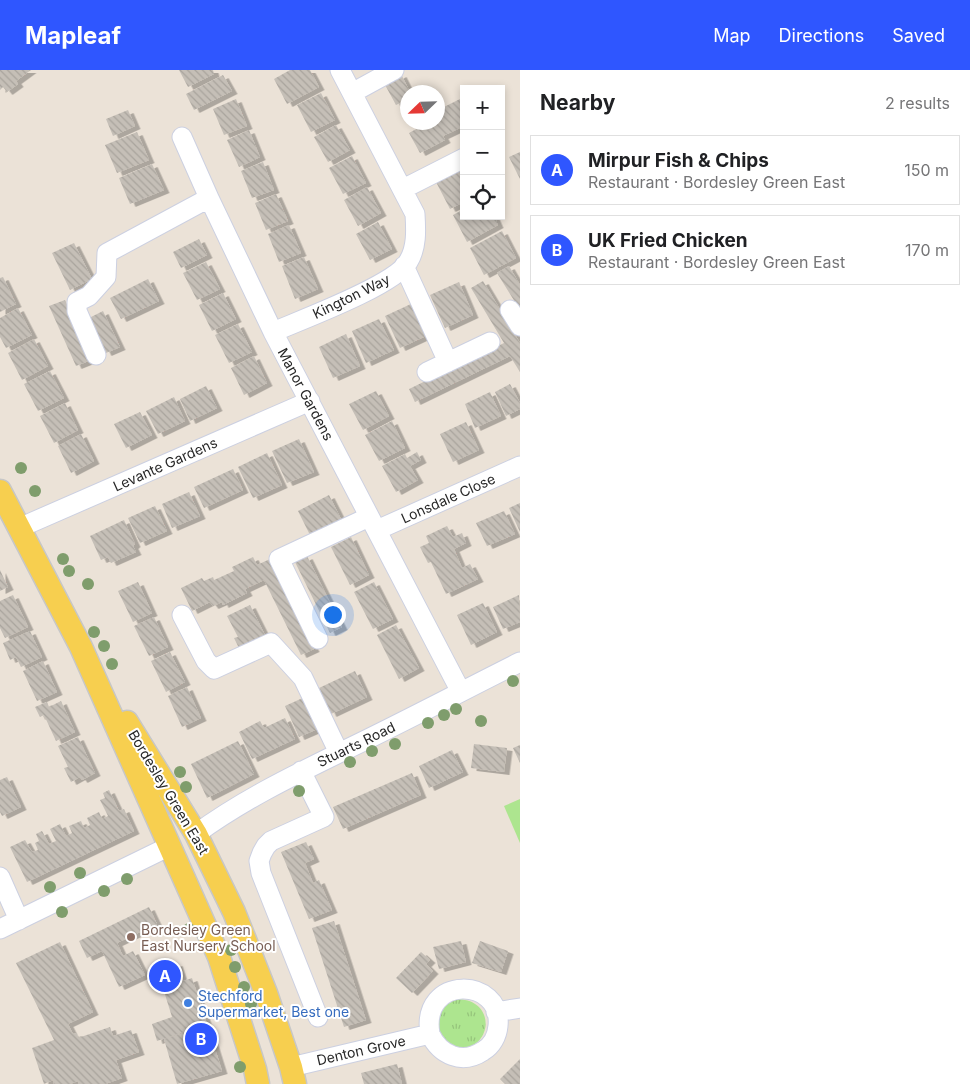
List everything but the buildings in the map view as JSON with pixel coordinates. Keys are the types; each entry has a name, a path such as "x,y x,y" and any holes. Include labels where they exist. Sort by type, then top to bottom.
{"main road":[{"name":"Bordesley Green East","path":"0,491 81,647 219,957 255,1069 258,1084"},
{"name":"Bordesley Green East","path":"81,647 196,834 234,912 266,993 293,1076"}],"street":[{"name":"Kington Way","path":"274,332 361,294 389,279 408,263 416,239 415,214 340,70"},
{"path":"352,93 394,70"},
{"name":"Manor Gardens","path":"182,137 274,332 462,692"},
{"path":"403,189 460,160"},
{"path":"96,355 77,311 77,302 89,296 106,277 107,253 210,198"},
{"path":"404,266 448,362"},
{"path":"510,310 520,326"},
{"path":"426,372 490,342"},
{"name":"Levante Gardens","path":"19,528 310,401"},
{"name":"Lonsdale Close","path":"318,639 279,559 520,466"},
{"path":"182,615 206,661 214,669 271,644 303,678 339,753"},
{"name":"Stuarts Road","path":"196,834 229,811 301,771 520,662"},
{"path":"301,771 324,817 271,841 266,846 260,861 261,873 274,909 318,1017"},
{"path":"0,929 170,846"},
{"path":"0,877 19,920"},
{"path":"458,988 472,990 485,996 496,1012 497,1032 493,1041 486,1049 469,1058 449,1055 434,1043 430,1034 429,1014 433,1005 440,997 458,988"},
{"path":"496,1012 520,1008"},
{"name":"Denton Grove","path":"293,1076 430,1034"}],"green space":[{"path":"520,799 520,843 504,806"},
{"path":"456,999 469,1001 484,1014 486,1023 484,1032 472,1046 462,1048 450,1046 436,1028 440,1009"}],"place":[{"name":"Bordesley Green East Nursery School","path":"131,937"},
{"name":"Mirpur Fish & Chips","path":"165,976"},
{"name":"Stechford Supermarket, Best one","path":"188,1003"},
{"name":"UK Fried Chicken","path":"201,1039"}]}
